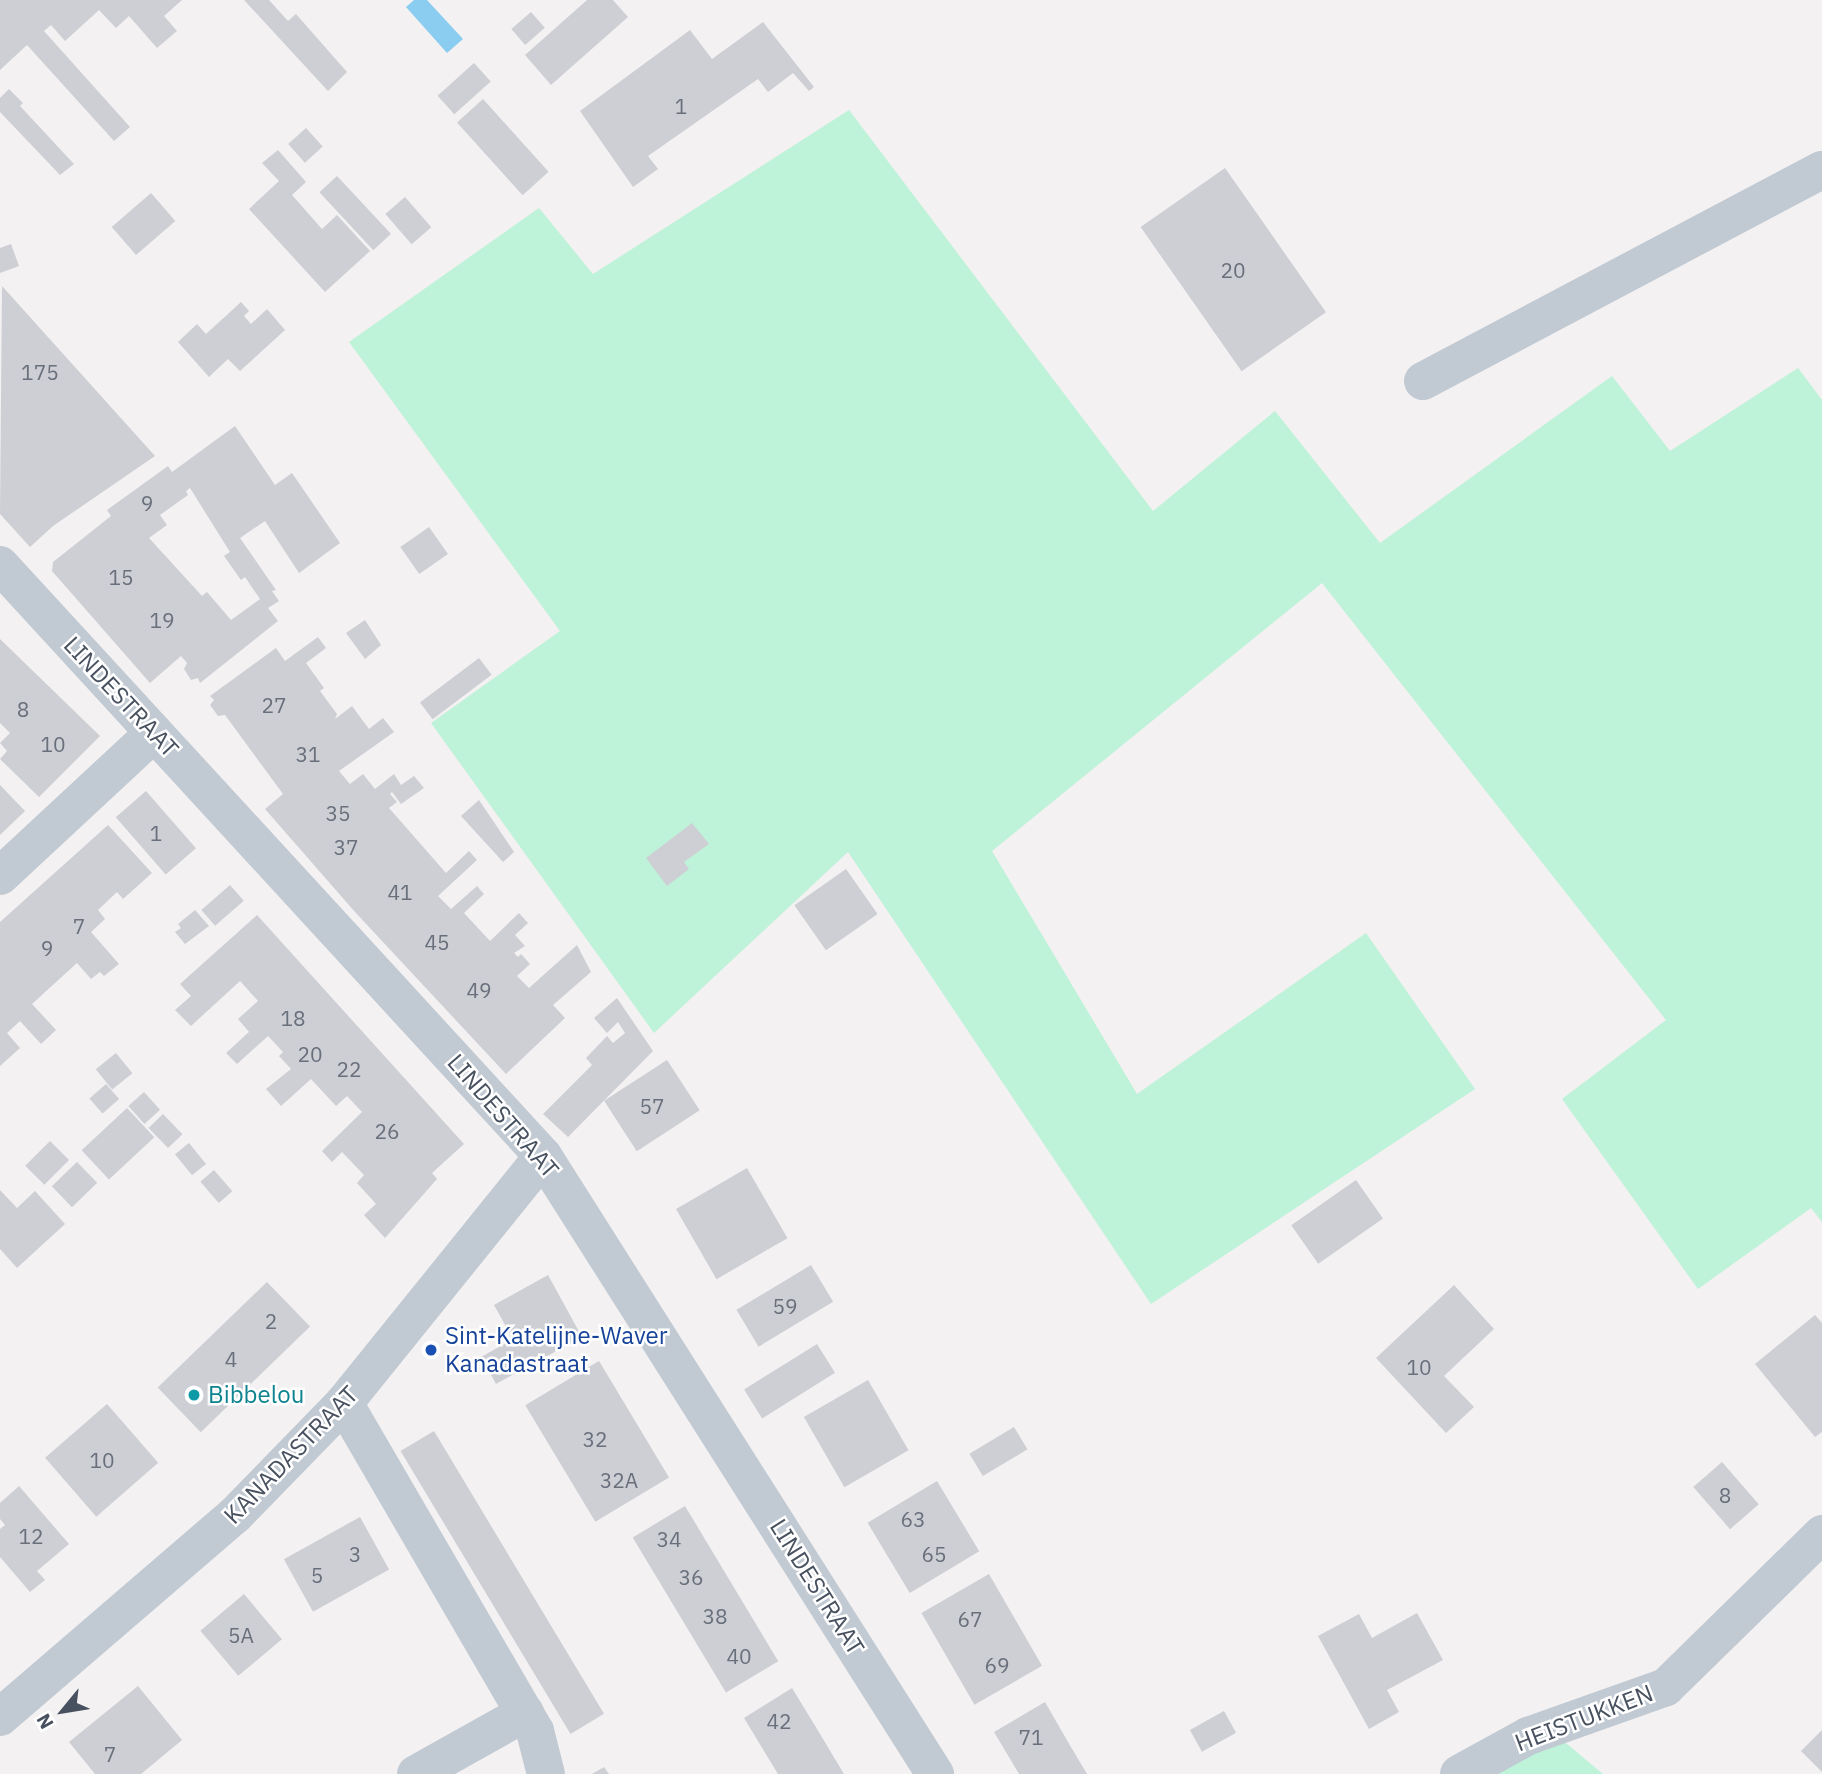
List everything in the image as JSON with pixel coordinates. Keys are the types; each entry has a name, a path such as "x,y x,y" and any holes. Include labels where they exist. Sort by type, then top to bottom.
{"street":[{"path":"1423,381 1822,170"},
{"name":"LINDESTRAAT","path":"0,565 543,1156 935,1774"},
{"path":"0,876 154,733"},
{"name":"KANADASTRAAT","path":"0,1717 235,1515 344,1403 543,1156"},
{"path":"344,1403 535,1731 546,1774"},
{"name":"HEISTUKKEN","path":"1459,1774 1528,1736 1666,1687 1822,1534"},
{"path":"416,1774 525,1713"}],"green space":[{"path":"849,110 1153,511 1275,411 1380,543 1612,376 1670,451 1798,368 1822,400 1822,1222 1811,1208 1698,1289 1562,1099 1666,1020 1322,583 992,851 1137,1094 1366,933 1475,1089 1151,1304 848,852 654,1033 431,723 560,631 349,342 539,208 593,274"},
{"path":"1555,1734 1603,1774 1485,1774"}],"water":[{"path":"414,0 427,0 463,39 447,53 406,7"}],"building":[{"path":"0,0 182,0 164,16 177,31 157,48 129,16 116,28 99,10 65,41 51,25 44,31 130,127 114,141 27,45 0,70"},
{"path":"244,0 269,0 288,21 296,14 347,72 328,91"},
{"path":"587,0 613,0 628,17 551,85 525,55"},
{"path":"531,12 545,28 525,45 511,29"},
{"path":"763,22 814,87 809,91 793,73 768,92 758,79 648,156 658,169 633,187 580,111 690,30 712,59"},
{"path":"474,63 491,82 454,114 438,96"},
{"path":"9,89 23,103 20,106 74,164 60,175 0,112 0,98"},
{"path":"483,99 549,172 523,195 457,122"},
{"path":"306,128 323,147 305,163 288,144"},
{"path":"278,150 306,182 292,195 322,229 337,215 370,251 325,292 249,209 279,181 262,163"},
{"path":"1225,168 1326,312 1242,371 1141,227"},
{"path":"337,176 391,234 373,250 319,192"},
{"path":"151,193 175,221 136,255 112,227"},
{"path":"405,197 431,227 412,244 385,214"},
{"path":"11,244 19,266 0,273 0,248"},
{"path":"2,286 155,456 53,526 30,547 0,514"},
{"path":"241,302 249,311 244,316 251,324 267,309 285,330 240,371 228,359 209,377 178,342 197,324 206,334"},
{"path":"235,426 275,485 292,473 340,543 299,573 265,521 240,538 276,590 272,591 279,601 268,608 278,621 200,683 198,678 191,680 184,669 187,663 181,656 150,683 52,571 53,562 111,516 107,510 168,466 172,472","holes":["190,488 230,552 224,556 241,580 245,577 260,599 231,620 207,592 202,596 149,538 167,525 160,515 188,495 186,491"]},
{"path":"429,527 448,554 419,574 400,547"},
{"path":"365,620 381,645 365,659 346,633"},
{"path":"318,637 326,648 306,663 324,688 320,691 337,714 335,719 352,706 369,729 383,718 394,732 339,771 350,784 363,774 375,789 394,774 401,785 414,776 424,788 401,804 392,792 390,794 397,802 389,808 446,873 469,851 477,860 438,896 451,909 477,886 484,894 464,913 490,941 519,913 528,923 515,935 525,946 514,953 518,957 521,954 530,964 517,976 529,988 577,945 591,972 553,1005 565,1018 506,1074 355,912 265,809 283,794 225,715 218,716 210,705 214,700 210,696 276,648 285,661"},
{"path":"0,639 100,736 39,797 0,759 7,751 0,743 10,733 0,723"},
{"path":"479,658 492,675 433,719 420,703"},
{"path":"0,785 25,811 0,835"},
{"path":"146,791 196,848 166,875 116,817"},
{"path":"479,800 514,852 503,862 461,816"},
{"path":"692,823 709,844 684,862 689,869 667,886 646,858"},
{"path":"108,825 152,873 123,899 117,892 98,910 105,919 91,932 119,964 104,976 100,972 91,979 77,963 32,1004 56,1030 41,1044 20,1021 7,1033 20,1048 0,1066 0,922"},
{"path":"846,869 878,914 826,950 794,905"},
{"path":"230,885 244,901 215,926 201,910"},
{"path":"195,910 209,926 185,944 175,932 181,928 178,924"},
{"path":"257,915 464,1144 432,1173 437,1179 385,1238 364,1215 376,1204 357,1183 364,1175 342,1152 332,1162 322,1151 362,1112 347,1096 336,1106 311,1079 281,1106 266,1089 291,1069 279,1056 283,1052 268,1036 237,1064 226,1053 249,1032 238,1019 258,1001 240,981 191,1026 175,1010 191,996 180,984"},
{"path":"617,998 653,1051 568,1137 543,1114 592,1065 586,1058 607,1036 613,1043 625,1033 618,1022 607,1033 594,1018"},
{"path":"116,1053 132,1073 112,1090 96,1069"},
{"path":"667,1060 700,1110 637,1151 604,1101"},
{"path":"106,1084 119,1099 103,1114 89,1098"},
{"path":"144,1092 160,1110 144,1124 128,1106"},
{"path":"127,1108 154,1137 109,1180 82,1150"},
{"path":"163,1114 182,1134 168,1148 149,1128"},
{"path":"50,1141 69,1160 44,1185 25,1166"},
{"path":"189,1143 206,1164 192,1175 175,1154"},
{"path":"77,1162 97,1183 72,1207 52,1186"},
{"path":"747,1168 788,1238 716,1279 676,1209"},
{"path":"214,1170 232,1191 219,1203 200,1182"},
{"path":"1356,1180 1383,1219 1318,1264 1291,1225"},
{"path":"0,1190 17,1208 35,1191 65,1224 17,1268 0,1249"},
{"path":"811,1265 833,1302 759,1347 736,1310"},
{"path":"548,1275 582,1337 496,1384 481,1357 513,1339 494,1305"},
{"path":"267,1282 310,1327 201,1432 158,1388"},
{"path":"1454,1285 1494,1329 1444,1376 1474,1407 1446,1433 1376,1358"},
{"path":"1815,1315 1822,1323 1822,1432 1815,1437 1755,1364"},
{"path":"817,1344 835,1373 762,1418 744,1390"},
{"path":"599,1361 669,1478 595,1522 525,1405"},
{"path":"868,1380 908,1450 844,1487 804,1417"},
{"path":"107,1404 158,1463 96,1517 45,1458"},
{"path":"1014,1427 1027,1449 983,1476 969,1454"},
{"path":"434,1431 604,1714 571,1734 401,1451"},
{"path":"1722,1462 1759,1504 1730,1529 1693,1487"},
{"path":"937,1481 979,1551 910,1593 868,1523"},
{"path":"19,1486 69,1544 37,1571 45,1580 30,1592 0,1557 0,1529 5,1525 0,1519 0,1503"},
{"path":"685,1506 778,1661 726,1693 633,1537"},
{"path":"360,1517 389,1569 313,1612 284,1559"},
{"path":"989,1574 1042,1666 974,1705 921,1613"},
{"path":"244,1594 282,1639 238,1676 200,1631"},
{"path":"1417,1613 1443,1660 1387,1690 1399,1712 1369,1729 1318,1636 1359,1614 1372,1638"},
{"path":"138,1686 182,1740 141,1774 95,1774 69,1742"},
{"path":"792,1688 844,1774 778,1774 744,1718"},
{"path":"1045,1702 1087,1774 1019,1774 994,1732"},
{"path":"1224,1711 1236,1733 1202,1752 1190,1730"},
{"path":"1822,1730 1822,1772 1801,1751"},
{"path":"604,1767 609,1774 592,1774"}],"place":[{"name":"Sint-Katelijne-Waver Kanadastraat","path":"431,1350"},
{"name":"Bibbelou","path":"194,1395"}]}
